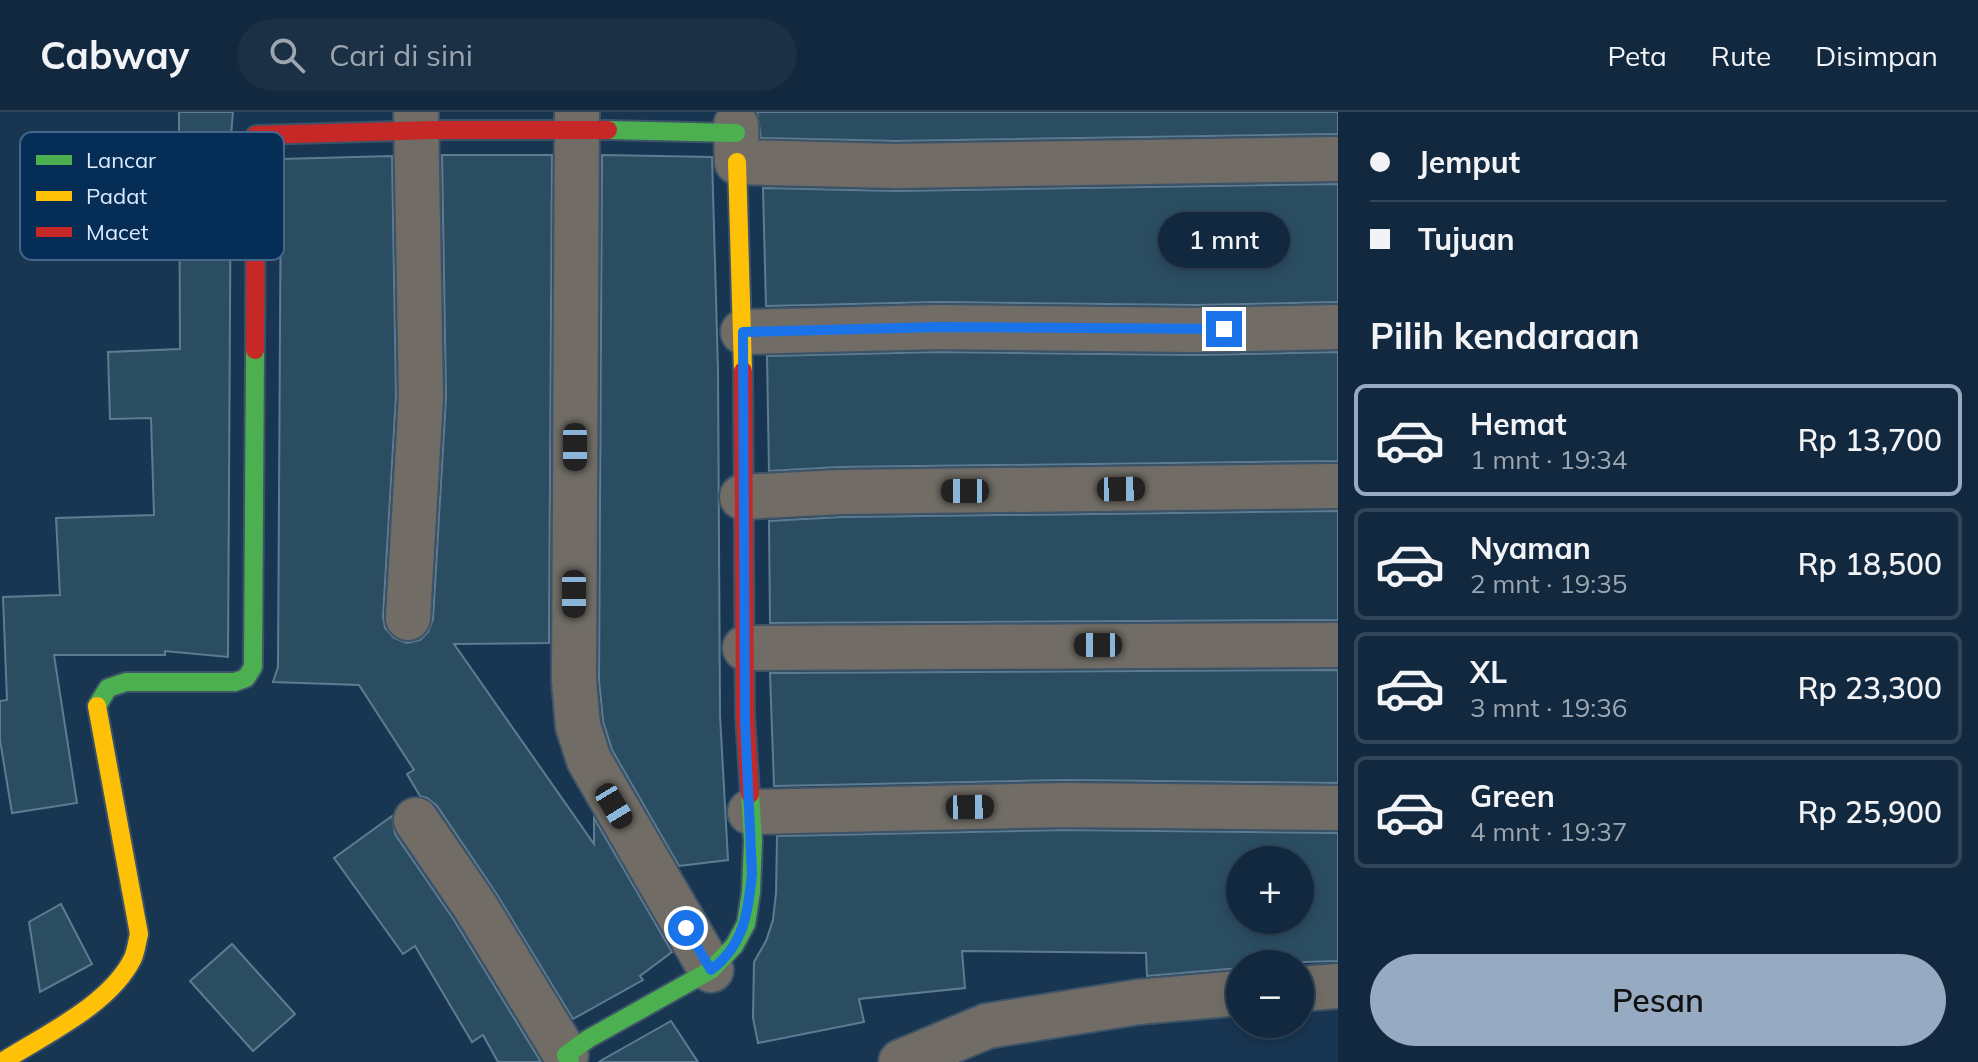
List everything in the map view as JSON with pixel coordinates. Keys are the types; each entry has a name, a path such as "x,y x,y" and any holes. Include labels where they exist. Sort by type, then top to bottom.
{"street":[{"path":"408,618 421,397 417,121"},
{"path":"577,121 574,681 578,726 582,744 598,779 711,970"},
{"path":"256,123 577,121 737,136 896,166 1338,159"},
{"path":"416,820 490,930 568,1059 588,1039 711,970 730,953 743,931 748,916 752,874 745,648 743,332 737,136"},
{"path":"2,1062 100,999 121,977 134,956 139,934 96,707 108,688 126,682 235,682 246,678 253,667 255,260"},
{"path":"743,332 939,327 1195,330 1338,327"},
{"path":"742,497 840,492 1338,486"},
{"path":"745,648 1338,645"},
{"path":"750,812 1064,805 1338,808"},
{"path":"1314,988 1338,986"},
{"path":"901,1062 987,1026 1138,1002 1226,994"}],"building":[{"path":"179,112 233,112 231,132 179,132"},
{"path":"757,112 1338,112 1338,134 896,141 761,138"},
{"path":"442,155 552,155 549,643 454,644 594,844 594,818 672,952 640,976 643,980 573,1019 496,893 437,806 420,796 407,774 414,770 359,685 273,682 278,667 280,260 284,260 284,159 392,156 396,396 383,617 385,628 394,638 407,643 420,640 428,632 433,619 446,397"},
{"path":"602,155 712,157 718,370 720,715 728,860 679,866 612,750 603,721 599,680"},
{"path":"1338,184 1338,302 1195,305 938,302 766,306 763,188 896,191"},
{"path":"180,260 230,260 228,657 165,651 165,655 54,655 77,803 12,813 0,740 0,701 7,700 3,597 60,595 56,518 154,515 151,418 110,419 108,352 180,349"},
{"path":"939,352 1195,355 1338,352 1338,461 840,467 769,471 767,356"},
{"path":"1338,511 1338,620 770,623 769,521 841,517"},
{"path":"1338,670 1338,783 1063,780 774,786 770,673"},
{"path":"392,816 395,834 454,920 541,1062 498,1062 483,1035 472,1042 415,946 403,954 334,858"},
{"path":"1064,830 1338,833 1338,961 1314,962 1314,950 1226,950 1226,969 1147,976 1146,953 962,951 965,988 859,999 864,1022 758,1043 753,1018 754,962 773,920 777,836"},
{"path":"61,904 92,964 40,992 29,922"},
{"path":"232,944 295,1014 253,1051 190,981"},
{"path":"671,1021 698,1062 599,1062 602,1060"}],"traffic: fast":[{"path":"608,130 736,133"},
{"path":"97,706 108,688 126,682 235,682 246,678 253,667 255,350"},
{"path":"570,1062 566,1055 588,1039 711,970 734,946 746,924 751,892 753,841 750,794"}],"traffic: slow":[{"path":"737,162 743,371"},
{"path":"2,1062 93,1004 122,975 135,952 139,934 97,706"}],"traffic: jam":[{"path":"284,134 608,130"},
{"path":"255,260 255,350"},
{"path":"743,371 745,715 750,794"}],"route":[{"path":"686,928 711,970 730,953 743,931 750,897 752,874 745,721 742,497 743,332 939,327 1224,329"}]}
